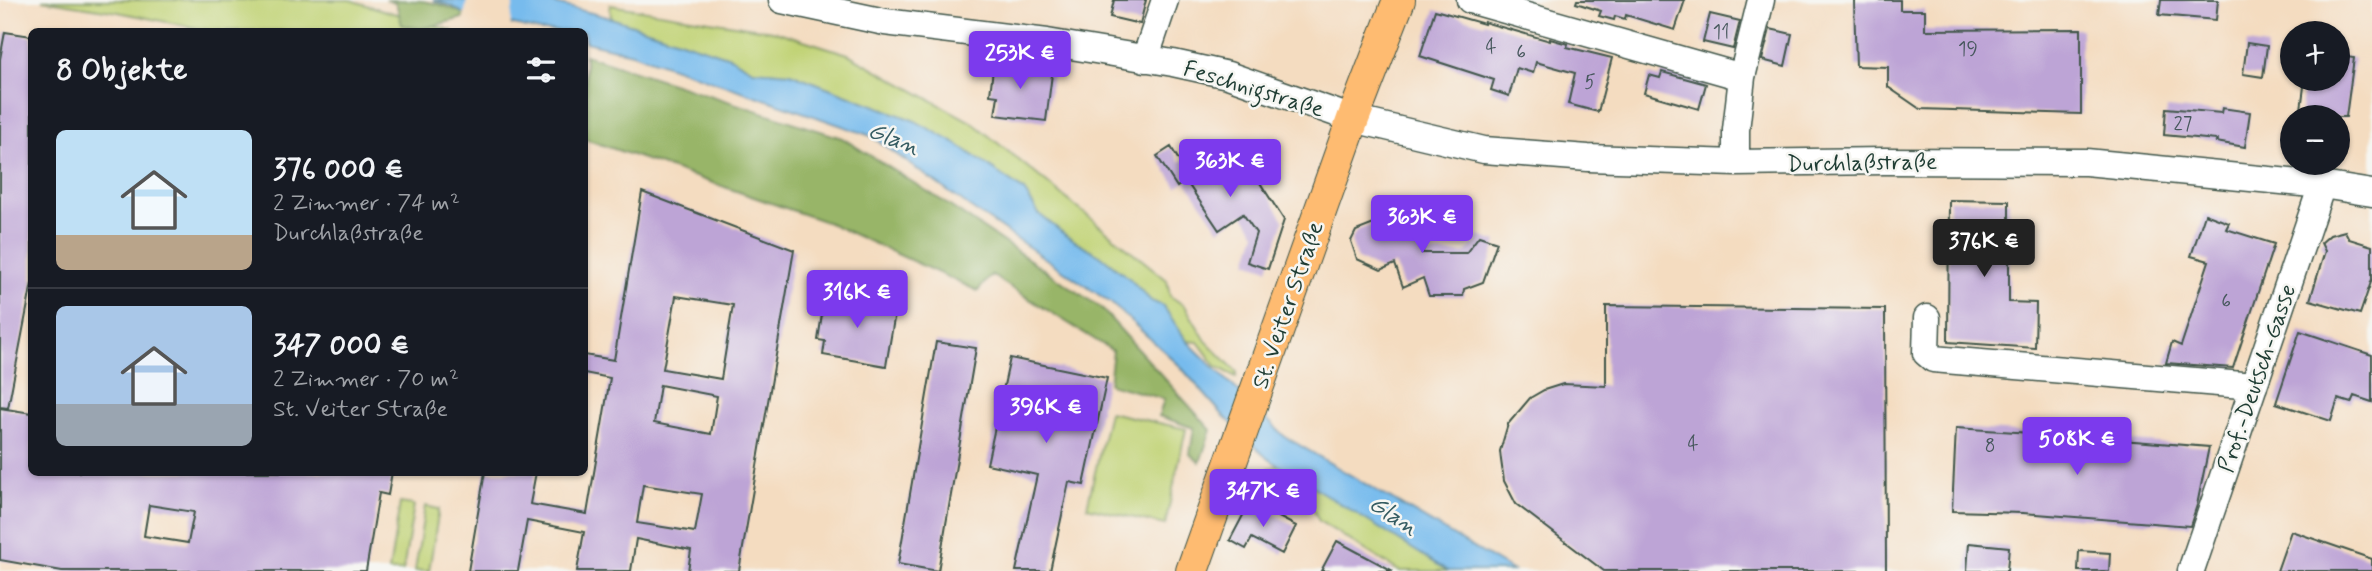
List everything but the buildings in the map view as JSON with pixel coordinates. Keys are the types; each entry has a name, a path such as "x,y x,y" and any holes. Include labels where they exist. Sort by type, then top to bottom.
{"main road":[{"name":"St. Veiter Straße","path":"1192,571 1353,119 1399,0"}],"street":[{"name":"Feschnigstraße","path":"782,0 887,11 1228,75 1353,119"},
{"path":"1145,59 1165,0"},
{"path":"1470,0 1742,78"},
{"path":"1736,163 1736,130 1742,78 1761,0"},
{"name":"Durchlaßstraße","path":"1353,119 1484,150 1588,158 1736,163 2086,162 2372,192"},
{"name":"Prof.-Deutsch-Gasse","path":"2191,571 2322,185"},
{"path":"1927,318 1927,353 1933,359 2254,386"}],"green space":[{"path":"42,0 350,0 443,28 196,28"},
{"path":"386,0 426,2 464,14 463,18 416,28 402,25 396,3"},
{"path":"610,5 778,32 848,54 973,123 1167,280 1170,296 1185,306 1206,341 1237,372 1236,377 1216,366 1198,342 1187,341 1163,306 1151,301 1130,279 1100,255 1068,237 1039,214 1024,191 958,145 915,121 790,73 753,70 730,57 611,18"},
{"path":"588,56 842,138 938,198 1101,308 1211,430 1200,462 1190,454 1194,428 1159,416 1164,399 1109,384 1113,351 991,275 978,291 829,223 588,140"},
{"path":"1109,412 1186,429 1165,525 1087,507"},
{"path":"1281,465 1448,571 1399,571 1319,521 1310,503 1271,481 1269,468"},
{"path":"400,503 414,505 403,571 389,571"},
{"path":"425,506 439,509 429,571 415,571"}],"water":[{"name":"Glan","path":"433,0 541,0 611,18 730,57 753,70 790,73 915,121 958,145 1024,191 1039,214 1068,237 1100,255 1130,279 1151,301 1163,306 1187,341 1284,436 1513,571 1448,571 1267,458 1222,414 1179,365 1111,303 871,136 632,53 588,43 588,28 527,28 464,14 452,6"}],"pier":[{"path":"467,0 514,0 510,28 464,17"}]}
